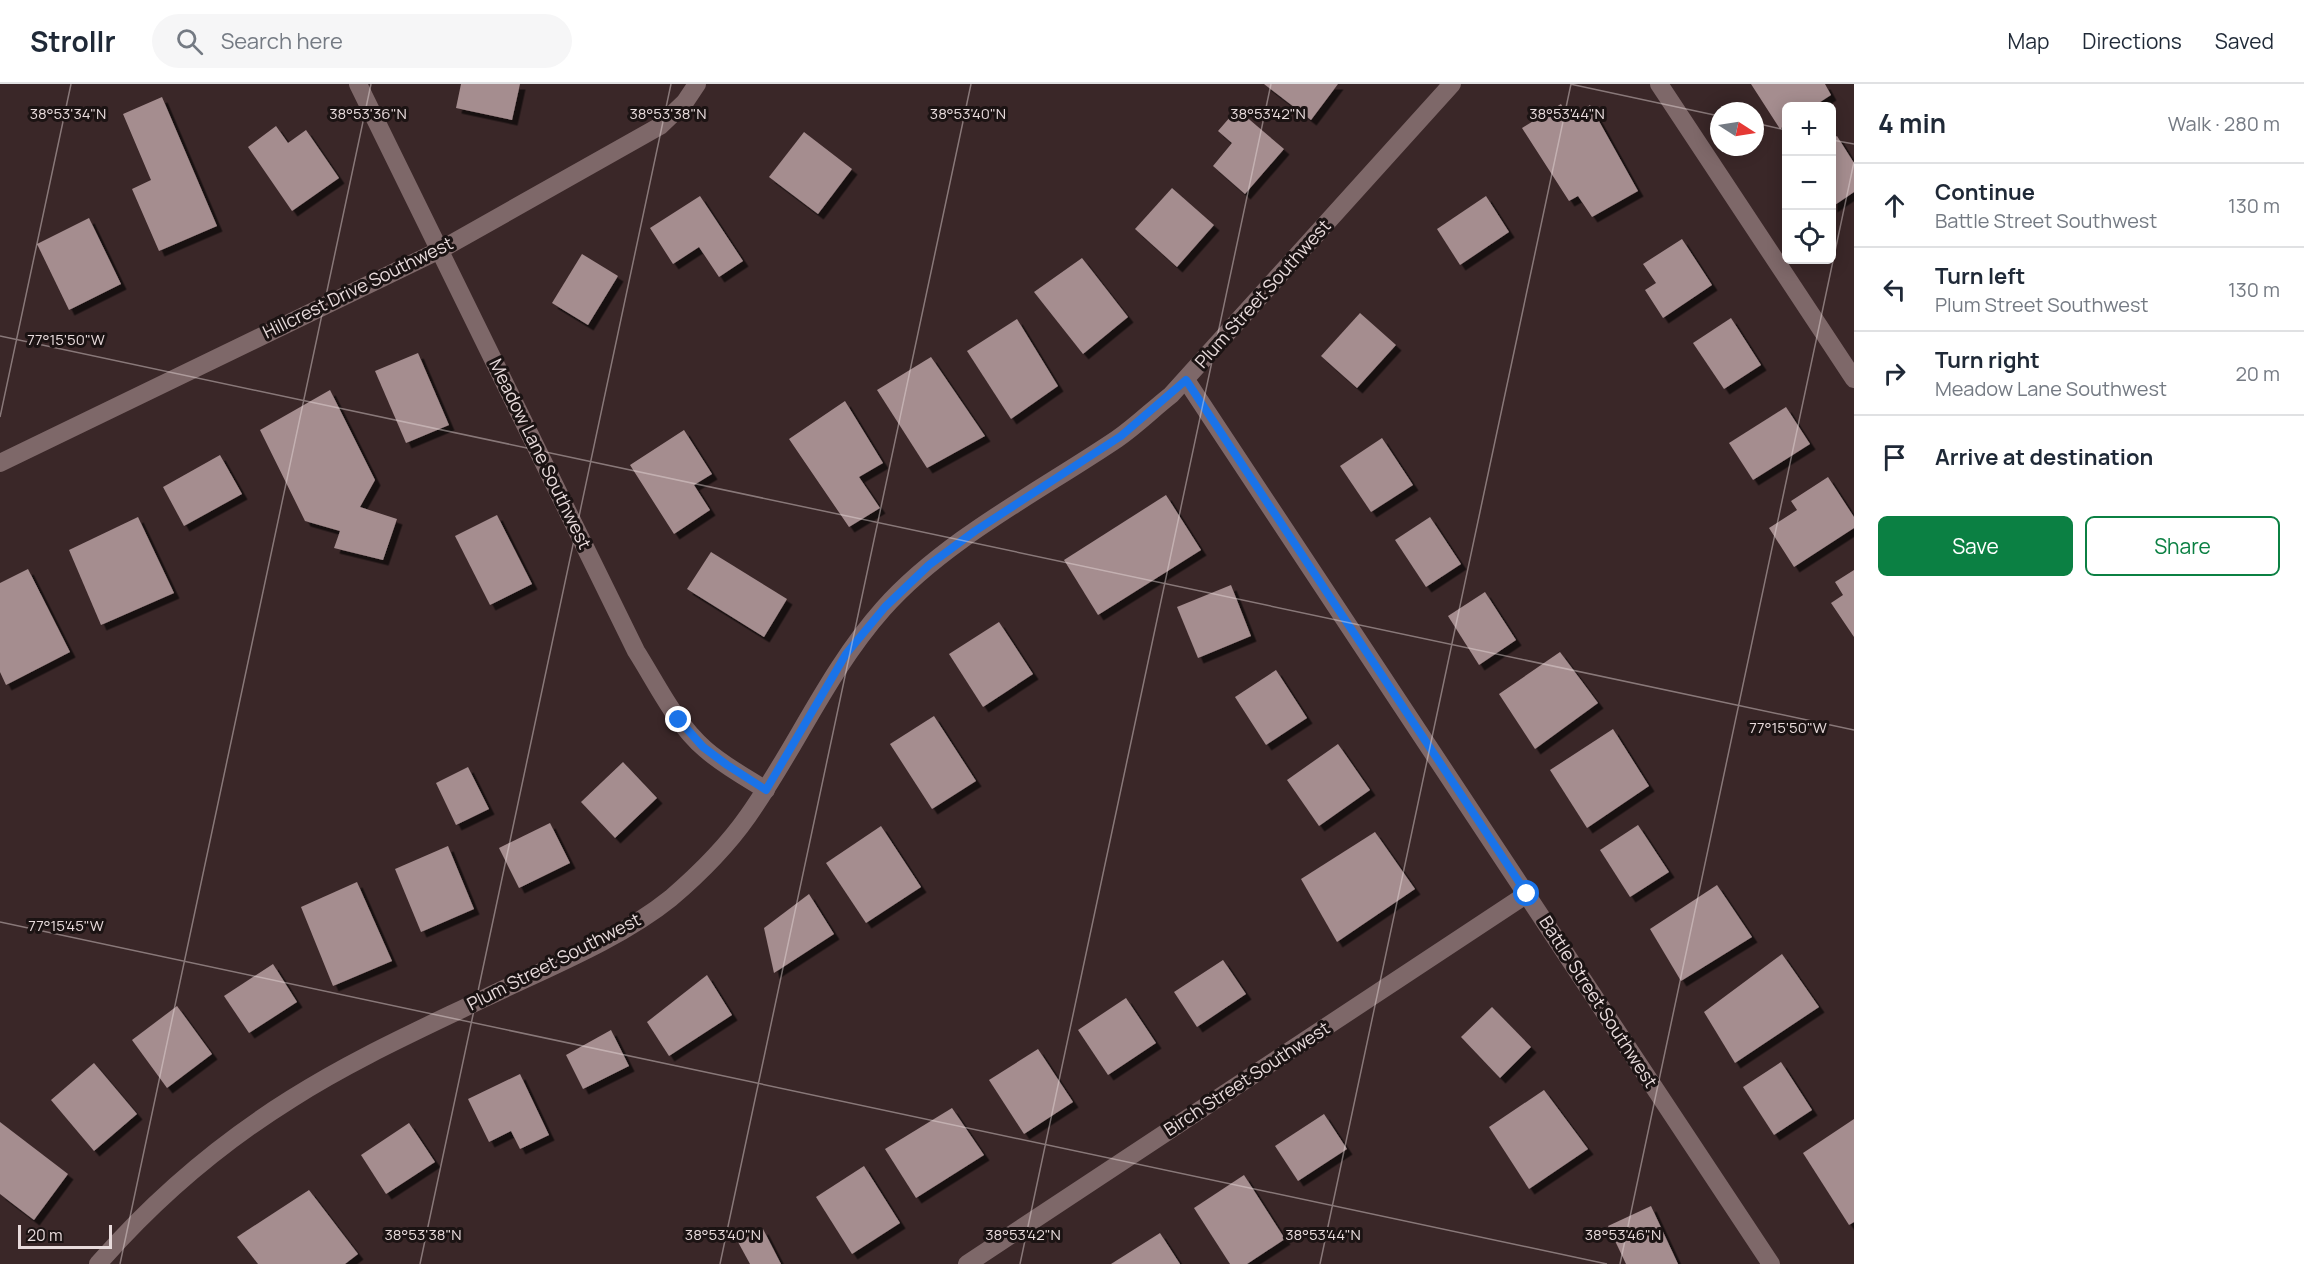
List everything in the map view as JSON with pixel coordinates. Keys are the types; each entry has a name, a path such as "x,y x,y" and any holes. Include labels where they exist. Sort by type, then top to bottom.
{"street":[{"name":"Meadow Lane Southwest","path":"358,84 636,651 679,720 703,747 766,790"},
{"name":"Hillcrest Drive Southwest","path":"0,463 440,250 660,126 685,102 697,84"},
{"name":"Plum Street Southwest","path":"101,1263 170,1191 227,1143 290,1099 354,1062 621,932 669,899 712,859 746,819 766,790 846,654 885,607 929,565 975,531 1121,436 1186,380 1452,84"},
{"path":"1659,84 1854,379"},
{"name":"Battle Street Southwest","path":"1186,380 1771,1264"},
{"name":"Birch Street Southwest","path":"967,1264 1527,894"}],"building":[{"path":"461,84 520,84 512,120 456,108"},
{"path":"1264,84 1338,84 1311,120"},
{"path":"1751,84 1825,84 1831,95 1820,102 1782,102 1782,127 1780,129"},
{"path":"162,97 217,226 159,251 132,189 151,180 123,114"},
{"path":"1561,104 1569,119 1590,105 1638,191 1592,217 1578,196 1569,201 1522,128"},
{"path":"1237,109 1284,149 1245,194 1213,166 1232,143 1218,131"},
{"path":"276,126 288,143 306,130 339,178 292,211 248,147"},
{"path":"804,132 852,169 818,214 769,177"},
{"path":"1836,137 1854,163 1854,192 1836,204 1836,156"},
{"path":"1172,188 1214,225 1177,267 1135,229"},
{"path":"700,196 743,261 719,277 699,247 673,264 650,228"},
{"path":"1486,196 1509,232 1460,265 1437,229"},
{"path":"89,218 121,284 69,310 37,244"},
{"path":"1682,239 1712,285 1663,318 1645,290 1656,283 1643,264"},
{"path":"582,254 618,276 588,325 552,303"},
{"path":"1082,258 1128,317 1083,354 1034,292"},
{"path":"1360,313 1396,345 1357,388 1321,356"},
{"path":"1731,318 1761,365 1724,389 1693,343"},
{"path":"1017,319 1058,386 1011,419 967,351"},
{"path":"418,353 449,425 406,443 375,371"},
{"path":"931,357 985,436 927,468 877,390"},
{"path":"330,390 375,480 360,507 397,519 383,560 334,548 340,531 305,521 260,430"},
{"path":"845,401 883,463 859,477 880,508 849,527 789,439"},
{"path":"1786,407 1810,444 1753,480 1729,443"},
{"path":"684,430 712,474 694,485 710,510 674,534 630,465"},
{"path":"1382,438 1413,485 1371,512 1340,466"},
{"path":"220,455 242,494 184,526 163,487"},
{"path":"1828,477 1854,517 1854,528 1794,567 1769,528 1797,510 1791,501"},
{"path":"1166,495 1201,550 1098,615 1064,560"},
{"path":"497,515 532,584 490,605 455,536"},
{"path":"138,517 174,593 101,625 69,550"},
{"path":"1430,517 1461,564 1426,587 1395,540"},
{"path":"711,552 787,599 764,637 687,589"},
{"path":"28,569 70,652 6,685 0,672 0,583"},
{"path":"1854,570 1854,637 1831,603 1843,595 1835,582"},
{"path":"1231,585 1251,636 1198,658 1177,607"},
{"path":"1485,592 1516,640 1479,665 1448,616"},
{"path":"999,622 1033,674 983,707 949,654"},
{"path":"1560,652 1598,703 1535,749 1499,694"},
{"path":"1276,670 1307,718 1266,745 1235,697"},
{"path":"934,716 976,781 932,809 890,744"},
{"path":"1613,729 1649,786 1587,828 1550,770"},
{"path":"1338,744 1370,790 1319,826 1287,780"},
{"path":"623,762 657,798 615,838 581,802"},
{"path":"468,767 489,809 456,825 436,783"},
{"path":"550,823 570,863 519,888 499,848"},
{"path":"1638,825 1669,872 1630,897 1600,850"},
{"path":"881,826 921,887 866,923 826,863"},
{"path":"1375,832 1415,889 1337,942 1301,879"},
{"path":"448,846 474,909 421,932 395,869"},
{"path":"357,882 392,961 333,986 301,907"},
{"path":"1717,885 1752,937 1681,981 1650,929"},
{"path":"809,894 834,934 774,973 764,928"},
{"path":"1782,954 1819,1007 1735,1063 1704,1012"},
{"path":"1223,960 1246,994 1197,1027 1174,992"},
{"path":"273,964 297,1002 249,1033 224,996"},
{"path":"707,975 732,1015 669,1056 647,1022"},
{"path":"1126,998 1156,1043 1108,1075 1078,1030"},
{"path":"177,1006 212,1054 167,1088 132,1040"},
{"path":"1492,1007 1531,1047 1500,1078 1461,1037"},
{"path":"611,1030 629,1066 583,1089 566,1055"},
{"path":"1038,1049 1073,1102 1024,1134 989,1080"},
{"path":"1781,1062 1812,1110 1774,1135 1743,1087"},
{"path":"94,1063 137,1114 94,1151 51,1100"},
{"path":"520,1074 549,1135 520,1149 511,1131 489,1142 468,1099"},
{"path":"1544,1090 1588,1149 1529,1189 1489,1127"},
{"path":"952,1108 984,1155 916,1198 885,1149"},
{"path":"1324,1114 1347,1149 1298,1181 1275,1146"},
{"path":"1854,1119 1854,1222 1849,1225 1803,1153"},
{"path":"0,1122 68,1174 34,1220 0,1194"},
{"path":"409,1123 435,1162 386,1194 361,1155"},
{"path":"864,1166 900,1223 852,1254 816,1197"},
{"path":"1244,1175 1285,1239 1247,1264 1230,1264 1194,1208"},
{"path":"309,1190 358,1254 345,1264 258,1264 237,1237"},
{"path":"1651,1206 1678,1264 1626,1264 1608,1226"},
{"path":"763,1229 781,1264 750,1264 738,1242"},
{"path":"1160,1233 1180,1264 1111,1264"}],"route":[{"path":"679,720 703,747 766,790 846,654 885,607 929,565 975,531 1121,436 1186,380 1527,894"}]}
